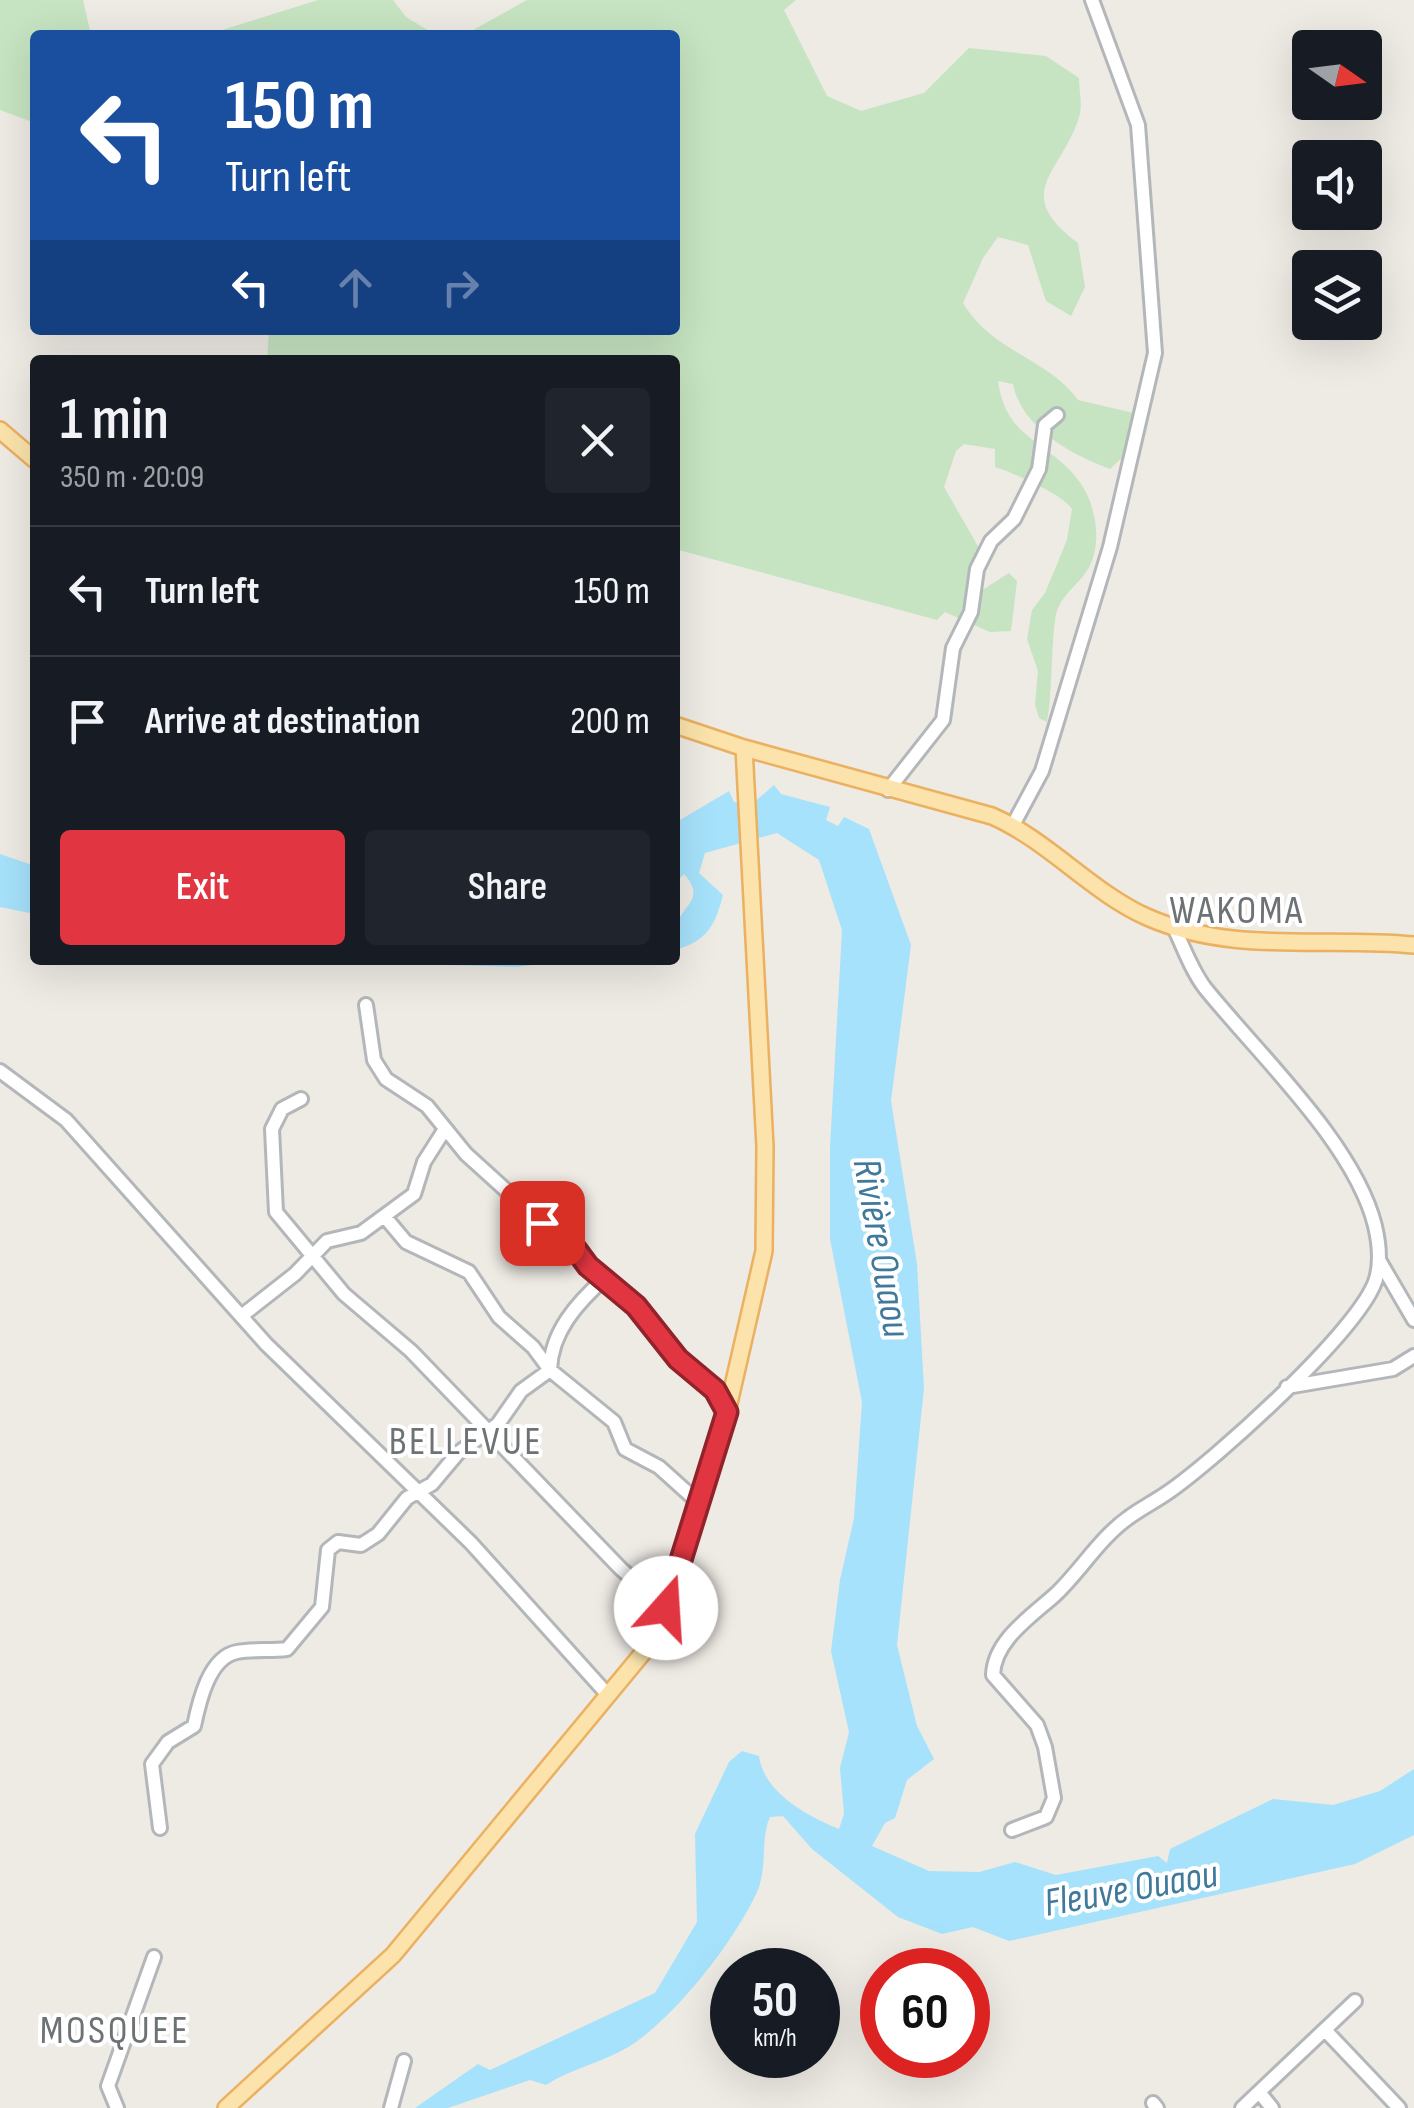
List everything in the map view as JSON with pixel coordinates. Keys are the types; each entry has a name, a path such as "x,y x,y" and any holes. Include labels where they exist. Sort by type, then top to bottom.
{"main road":[{"path":"0,430 30,456"},
{"path":"680,728 1013,825 1123,903 1174,928 1258,944 1344,940 1414,945"},
{"path":"226,2108 393,1955 642,1654 666,1608 727,1412 764,1251 767,1219 744,748"}],"street":[{"path":"1013,825 1042,771 1104,566 1155,352 1138,125 1092,0"},
{"path":"888,790 944,720 952,648 970,612 977,570 991,541 1014,519 1024,502 1040,469 1045,426 1057,415"},
{"path":"1012,1830 1046,1817 1054,1798 1037,1725 993,1674 999,1651 1084,1567 1107,1536 1194,1472 1336,1342 1361,1310 1376,1280 1379,1260 1375,1227 1355,1179 1297,1098 1202,984 1174,928"},
{"path":"366,1005 374,1060 399,1092 427,1106 466,1154 542,1223 568,1239 588,1266 636,1306 678,1359 715,1390 727,1412"},
{"path":"0,1070 66,1120 81,1142 244,1314 266,1344 347,1428 367,1440 421,1493 608,1695"},
{"path":"300,1099 282,1109 272,1130 270,1151 276,1212 303,1241 312,1259 411,1351 488,1433 666,1608"},
{"path":"244,1314 312,1259 327,1241 361,1234 414,1194 424,1162 446,1130"},
{"path":"385,1217 406,1242 470,1272 499,1317 533,1347 550,1370 614,1422 625,1449 660,1467 699,1503"},
{"path":"1379,1260 1414,1320"},
{"path":"550,1370 551,1348 560,1327 605,1278"},
{"path":"1285,1388 1393,1369 1414,1356"},
{"path":"160,1828 152,1764 168,1742 194,1726 200,1698 217,1665 234,1652 287,1649 322,1607 328,1550 338,1542 361,1545 378,1534 407,1498 421,1493 458,1452 488,1433 522,1390 550,1370"},
{"path":"117,2108 108,2086 154,1957"},
{"path":"1242,2108 1355,2001"},
{"path":"1325,2030 1399,2108"},
{"path":"391,2108 404,2062"},
{"path":"1258,2092 1272,2108"}],"green space":[{"path":"0,0 83,0 90,30 30,30 30,121 0,110"},
{"path":"318,0 393,0 406,17 428,30 222,30"},
{"path":"527,0 796,0 784,10 827,96 861,111 924,93 969,48 1046,56 1079,78 1079,117 1044,195 1047,210 1078,243 1085,287 1071,316 1046,301 1028,245 998,237 983,258 963,303 989,333 1051,374 1078,400 1142,415 1124,456 1110,469 1050,437 1026,413 1013,384 998,381 1010,417 1057,458 1087,493 1096,528 1091,562 1056,616 1047,722 1039,718 1035,705 1038,671 1027,639 1032,610 1045,593 1067,540 1072,509 1049,491 995,467 995,449 964,444 956,451 944,487 979,548 976,589 984,589 1009,573 1017,581 1011,631 990,632 945,612 937,620 680,550 680,355 267,355 269,335 680,335 680,30 473,30"}],"water":[{"path":"774,785 781,794 830,807 826,820 838,826 844,817 869,829 911,945 891,1101 917,1264 924,1388 897,1645 917,1726 934,1759 907,1780 895,1818 885,1823 872,1846 929,1871 979,1872 1015,1862 1056,1875 1158,1856 1167,1863 1170,1849 1273,1799 1333,1805 1380,1791 1414,1769 1414,1835 1355,1864 1009,1941 973,1927 942,1934 898,1917 812,1849 783,1816 770,1817 760,1883 747,1912 723,1948 710,1948 710,1965 648,2033 620,2052 546,2085 530,2080 448,2108 415,2108 478,2064 490,2070 655,1993 697,1922 695,1834 729,1762 742,1751 759,1756 769,1781 801,1810 839,1829 844,1814 840,1768 849,1732 831,1651 840,1580 854,1518 862,1402 830,1239 830,1148 842,930 819,860 777,833 705,853 699,873 723,895 708,931 680,948 680,917 692,900 693,889 684,874 680,878 680,820 729,791 734,802 751,805"},
{"path":"0,854 30,864 30,913 0,907"},
{"path":"447,965 533,965 516,967"}],"district":[{"name":"WAKOMA","path":"1237,911"},
{"name":"BELLEVUE","path":"466,1442"},
{"name":"MOSQUEE","path":"115,2031"}],"route":[{"path":"542,1223 568,1239 588,1266 636,1306 678,1359 715,1390 727,1412 666,1608"}],"water label":[{"name":"Rivière Ouaou","path":"881,1248"},
{"name":"Fleuve Ouaou","path":"1131,1889"}]}
